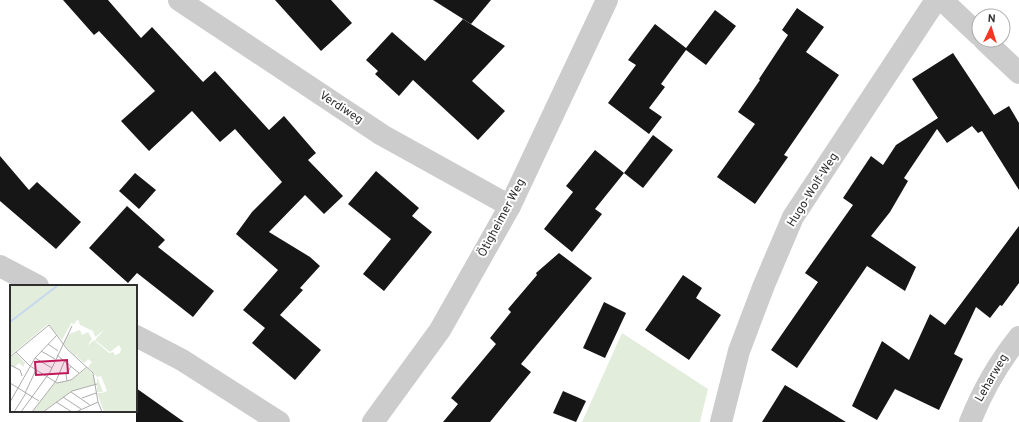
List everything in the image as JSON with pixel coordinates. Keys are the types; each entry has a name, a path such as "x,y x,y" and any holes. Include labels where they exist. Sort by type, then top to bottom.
{"street":[{"name":"Verdiweg","path":"179,0 382,135 510,206"},
{"name":"Ötigheimer Weg","path":"373,422 440,330 510,206 607,0"},
{"name":"Hugo-Wolf-Weg","path":"720,422 739,351 764,285 793,218 936,0"},
{"path":"942,0 971,27"},
{"path":"992,48 1019,73"},
{"path":"0,266 36,285"},
{"path":"137,337 182,360 279,422"},
{"name":"Leharweg","path":"970,422 977,405 1007,352 1019,337"}],"green space":[{"path":"622,333 708,389 700,422 582,422"}],"building":[{"path":"63,0 108,0 141,38 152,27 203,82 215,71 269,130 284,116 316,153 308,160 343,196 324,214 305,195 269,232 310,257 320,266 300,288 303,290 280,315 321,350 295,380 252,343 265,328 243,310 278,270 236,234 252,212 282,182 235,129 220,142 192,111 149,151 121,121 155,91 99,31 94,35"},
{"path":"275,0 331,0 352,23 321,51"},
{"path":"433,0 491,0 471,24"},
{"path":"797,8 824,27 806,52 839,75 784,155 788,157 755,204 717,177 755,124 738,112 788,35 782,30"},
{"path":"715,10 736,26 706,65 686,50 661,84 665,87 649,108 662,117 649,134 608,103 636,65 628,60 655,24 686,48"},
{"path":"463,19 505,46 472,81 505,111 478,140 413,80 399,96 375,74 378,71 366,60 392,32 425,61"},
{"path":"953,53 994,115 1009,106 1019,123 1019,190 982,131 978,133 972,126 947,143 937,129 904,178 908,181 890,212 871,236 916,267 905,291 867,266 797,368 771,350 818,282 805,273 853,205 843,198 871,156 883,165 896,145 938,118 912,79"},
{"path":"653,135 673,150 643,188 624,173"},
{"path":"595,150 624,173 595,209 602,214 572,252 544,229 573,192 566,186"},
{"path":"0,156 29,190 37,182 81,222 56,249 0,201"},
{"path":"376,171 419,208 412,216 432,232 384,291 363,274 391,239 348,204"},
{"path":"135,173 156,190 139,209 119,191"},
{"path":"127,206 165,240 158,247 214,291 193,317 137,273 128,283 89,248"},
{"path":"1019,226 1019,283 1002,306 1000,305 990,318 976,307 954,354 963,359 939,410 895,389 877,420 852,406 882,341 909,360 930,314 945,325"},
{"path":"559,253 592,278 521,364 531,372 490,422 443,422 458,404 451,398 496,344 490,338 511,312 508,309 537,275 536,273"},
{"path":"683,275 702,288 696,298 721,315 689,360 645,330"},
{"path":"604,302 626,313 605,358 583,348"},
{"path":"785,385 846,422 762,422"},
{"path":"137,389 184,422 136,422"},
{"path":"563,391 586,401 576,422 553,413"}]}
